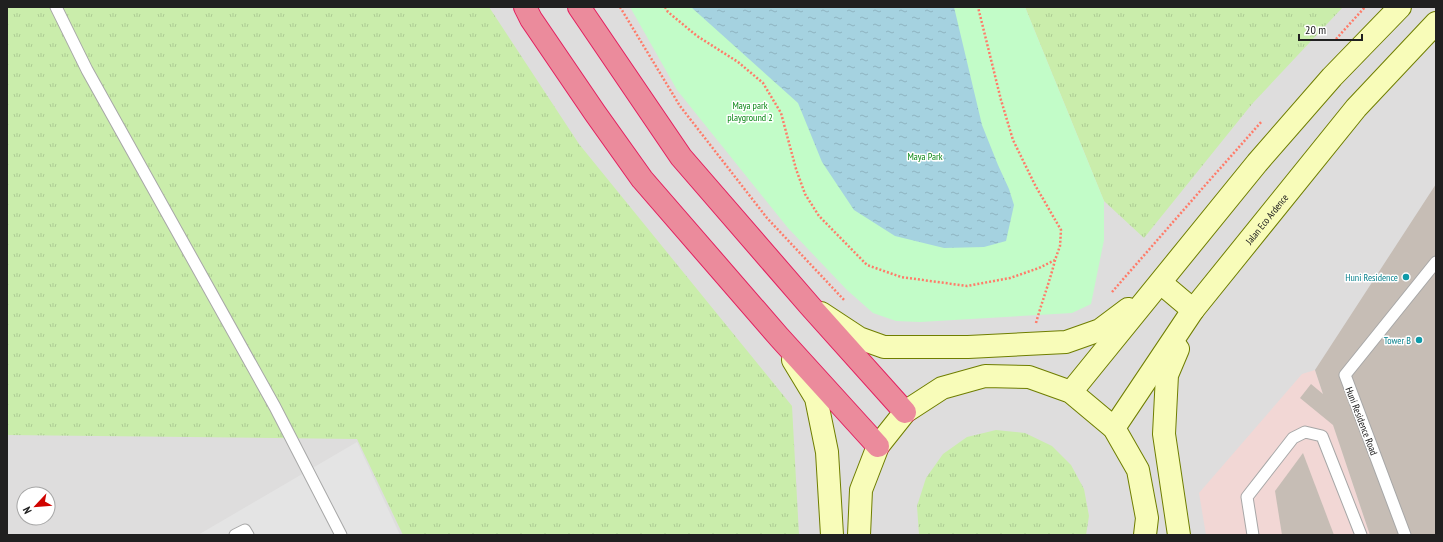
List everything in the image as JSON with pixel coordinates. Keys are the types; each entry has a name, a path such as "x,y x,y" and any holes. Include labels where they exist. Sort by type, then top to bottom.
{"highway":[{"path":"525,7 531,19 582,94 642,179 779,337 878,446"},
{"path":"579,7 681,157 810,306 905,412"}],"street":[{"path":"1071,392 1257,163 1332,77 1400,7"},
{"name":"Jalan Eco Ardence","path":"1114,428 1193,310 1356,108 1436,23"},
{"path":"810,306 858,338 884,347 968,347 1066,342 1100,330 1161,283"},
{"path":"1161,283 1193,310 1167,375 1164,434 1180,535"},
{"path":"779,337 816,398 827,452 832,535"},
{"path":"859,535 861,490 878,446 905,412 942,388 985,376 1029,377 1071,392 1114,428 1138,470 1147,518 1145,535"}],"lane":[{"path":"56,7 87,70 271,401 341,535"},
{"name":"Huni Residence Road","path":"1405,535 1345,375 1431,274 1436,262"},
{"path":"1253,535 1247,496 1293,438 1305,432 1322,436 1361,535"},
{"path":"235,535 245,530 248,535"}],"path":[{"path":"620,7 685,112 767,218 847,303"},
{"path":"664,7 697,36 738,62 763,83 780,113 805,194 819,216 867,265 902,277 968,286 1010,278 1039,268 1055,260"},
{"path":"978,7 1000,100 1013,140 1035,185 1061,230 1060,246 1035,326 1035,343"},
{"path":"1333,42 1365,7"},
{"path":"1109,296 1264,119"}],"shaded area":[{"path":"7,7 1436,7 1436,535 7,535"},
{"path":"1315,370 1370,535 1206,535 1199,493 1302,374"},
{"path":"357,442 400,535 198,535"}],"green space":[{"path":"7,7 489,7 579,144 792,406 799,535 403,535 357,439 7,435"},
{"name":"Maya Park","path":"630,7 1025,7 1104,201 1104,240 1091,304 1072,313 920,322 896,321 873,313 847,290 788,228 677,90"},
{"path":"1025,7 1343,7 1252,104 1144,238 1104,201"},
{"path":"996,430 1025,433 1052,446 1071,465 1084,489 1089,516 1086,535 919,535 917,506 926,478 943,454 967,437"}],"water":[{"path":"691,7 954,7 982,125 1009,189 1014,205 1006,241 984,247 944,248 895,236 854,210 822,162 798,103"}],"building":[{"name":"Huni Residence","path":"1436,184 1436,535 1370,535 1333,425 1300,398 1311,384 1323,394 1315,370"},
{"path":"1303,453 1334,535 1282,535 1275,491"}],"place":[{"name":"Huni Residence","path":"1406,277"},
{"name":"Tower B","path":"1419,340"}],"park label":[{"name":"Maya park playground 2","path":"750,110"}]}
